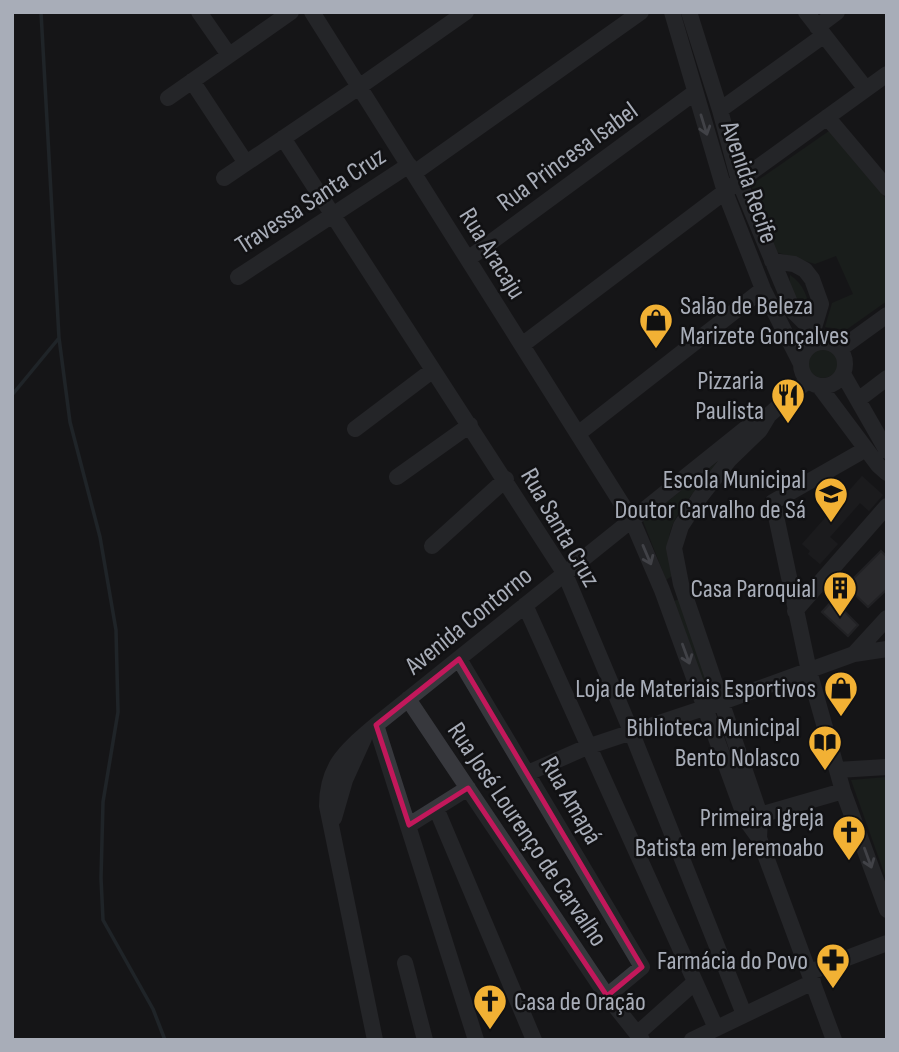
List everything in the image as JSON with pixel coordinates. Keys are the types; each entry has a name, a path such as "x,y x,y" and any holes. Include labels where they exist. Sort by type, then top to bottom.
{"street":[{"path":"199,12 229,55"},
{"path":"168,98 290,12"},
{"name":"Rua Aracaju","path":"312,12 632,520 663,590 746,820 760,838"},
{"path":"224,178 359,88 466,12"},
{"name":"Travessa Santa Cruz","path":"238,277 411,169 641,12"},
{"name":"Avenida Recife","path":"672,12 724,192 763,289 800,362"},
{"path":"806,12 866,89"},
{"path":"720,110 820,32 837,12"},
{"name":"Avenida Recife","path":"690,13 739,181 794,312 818,336"},
{"path":"522,345 724,192 887,74"},
{"path":"192,81 246,163"},
{"name":"Rua Princesa Isabel","path":"468,259 694,93"},
{"path":"827,117 887,188"},
{"name":"Rua Santa Cruz","path":"283,138 565,573 744,1014"},
{"path":"772,261 794,264 805,270 813,279 821,304 818,336 802,355 801,370 887,473"},
{"path":"579,433 763,289"},
{"path":"840,349 887,315"},
{"path":"818,336 840,349 845,359 843,374 834,384 813,384 769,415 760,430 713,479 681,526 674,548 681,584 760,816 760,838 812,977 831,1039"},
{"path":"355,429 433,370"},
{"path":"843,374 887,452"},
{"path":"858,400 887,379"},
{"name":"Avenida Contorno","path":"375,1040 327,806 330,777 339,760 371,729 525,605 755,421 769,415"},
{"path":"397,477 470,425"},
{"path":"866,449 773,502 809,671 843,791 887,910"},
{"path":"432,546 506,479"},
{"path":"795,611 887,506"},
{"path":"663,590 681,584"},
{"path":"525,605 716,1028"},
{"path":"854,654 887,618"},
{"path":"528,773 631,731 705,708 854,654 887,649"},
{"name":"Rua Amapá","path":"459,659 642,967 607,996"},
{"name":"Rua José Lourenço de Carvalho","path":"408,699 607,996 639,1037"},
{"path":"371,729 409,825 476,1040"},
{"path":"837,770 887,766"},
{"path":"409,825 468,788"},
{"path":"760,816 843,791"},
{"path":"436,808 534,1040"},
{"path":"692,1040 812,977 887,943"},
{"path":"405,963 425,1040"},
{"path":"639,1037 695,982"}],"highlighted area":[{"path":"459,659 642,967 607,996 468,788 409,825 376,725"}],"shaded area":[{"path":"829,131 887,200 887,301 846,330 825,327 832,303 853,294 836,256 815,264 776,252 751,185"},
{"path":"790,275 806,294 809,319 795,298"},
{"path":"823,348 834,352 838,363 834,374 823,378 812,374 808,363 812,352"},
{"path":"722,458 683,506 672,527 668,547 672,576 666,580 643,521"},
{"name":"Escola Municipal Doutor Carvalho de Sá","path":"862,476 883,495 869,511 860,503 830,537 838,544 820,564 808,554 810,551 802,544"},
{"path":"680,599 716,699 710,701 674,601"},
{"path":"887,777 887,881 851,780"}],"building":[{"path":"881,551 887,557 887,589 868,607 846,586"},
{"name":"Casa Paroquial","path":"833,600 858,625 848,636 822,612"}],"waterway":[{"path":"41,12 59,338 70,422 100,537 116,630 118,712 103,802 103,920 153,1009 165,1040"},
{"path":"12,395 59,338"}],"place":[{"name":"Salão de Beleza Marizete Gonçalves","path":"656,350"},
{"name":"Pizzaria Paulista","path":"788,425"},
{"name":"Escola Municipal Doutor Carvalho de Sá","path":"831,524"},
{"name":"Casa Paroquial","path":"840,618"},
{"name":"Loja de Materiais Esportivos","path":"841,718"},
{"name":"Biblioteca Municipal Bento Nolasco","path":"825,772"},
{"name":"Primeira Igreja Batista em Jeremoabo","path":"849,862"},
{"name":"Farmácia do Povo","path":"833,990"},
{"name":"Casa de Oração","path":"490,1031"}]}
